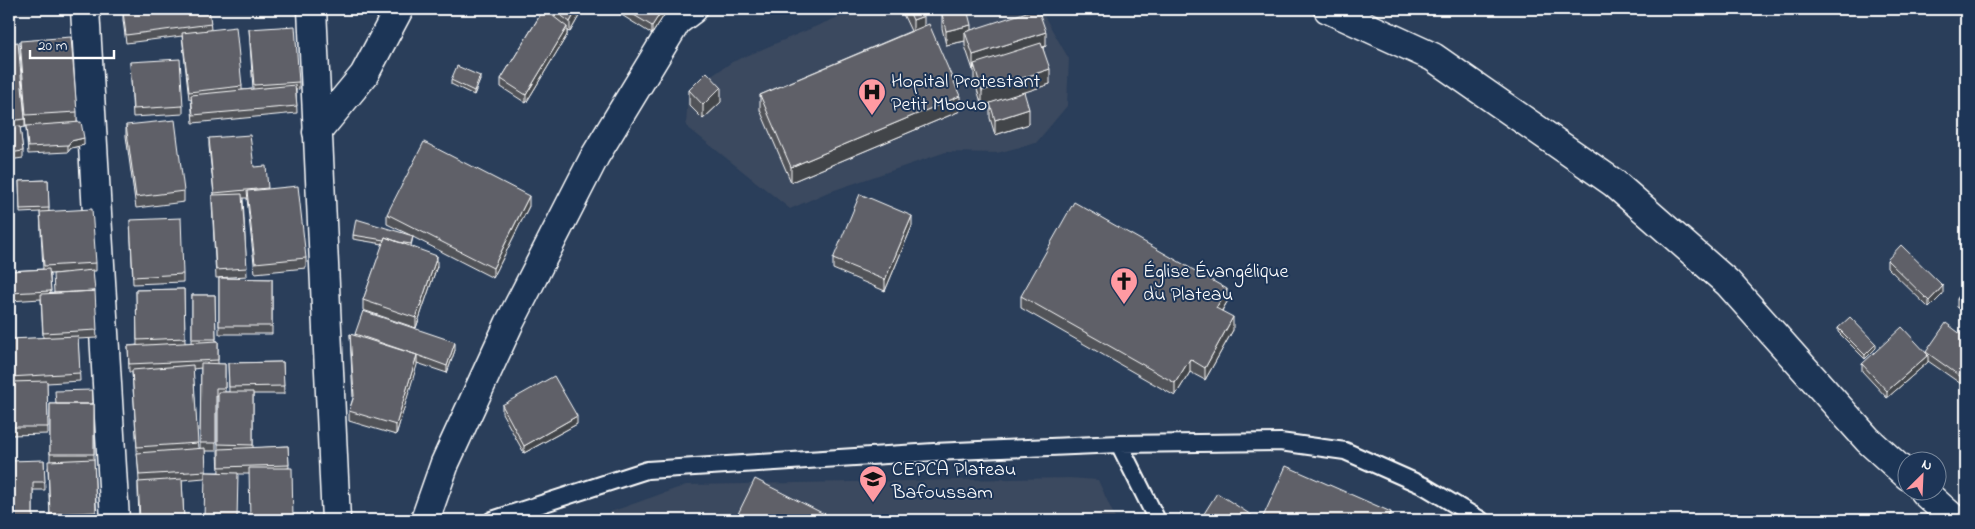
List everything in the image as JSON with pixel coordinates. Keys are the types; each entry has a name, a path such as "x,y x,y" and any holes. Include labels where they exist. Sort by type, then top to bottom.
{"street":[{"path":"85,9 115,520"},
{"path":"312,9 336,520"},
{"path":"317,132 364,75 399,9"},
{"path":"425,520 445,463 509,324 595,156 677,21 693,9"},
{"path":"1328,9 1432,56 1614,184 1728,283 1868,440 1898,467"},
{"path":"1935,502 1955,520"}],"lane":[{"path":"492,520 647,470 934,452 1119,444 1280,442 1346,451 1424,486 1481,520"},
{"path":"1119,444 1157,520"}],"shaded area":[{"name":"Hopital Protestant Petit Mbouo","path":"857,9 1006,11 1040,9 1069,59 1067,106 1036,143 997,153 946,152 826,193 790,209 686,126 688,92 732,62"},
{"name":"CEPCA Plateau Bafoussam","path":"1070,478 1098,480 1116,520 588,520 686,485"}],"building":[{"path":"9,9 14,9 15,13 9,13"},
{"path":"152,9 209,9 211,24 126,35 123,12"},
{"path":"544,9 567,27 526,95 501,79"},
{"path":"552,9 577,9 570,22"},
{"path":"624,9 663,9 652,26"},
{"path":"908,9 921,9 924,16 913,20"},
{"path":"967,9 971,25 946,31 942,14"},
{"path":"1038,9 1046,32 973,55 965,32"},
{"path":"929,24 960,96 791,167 760,95"},
{"path":"295,26 299,82 254,85 249,29"},
{"path":"236,27 242,86 189,92 182,33"},
{"path":"71,37 77,112 26,115 20,41"},
{"path":"18,42 25,119 9,121 9,43"},
{"path":"1041,43 1050,69 982,91 974,64"},
{"path":"180,59 183,106 133,109 130,62"},
{"path":"457,66 480,76 474,91 451,80"},
{"path":"707,72 721,87 703,105 689,90"},
{"path":"295,85 297,106 193,115 191,95"},
{"path":"1024,92 1029,109 995,120 990,103"},
{"path":"175,120 184,191 136,197 126,125"},
{"path":"81,122 84,138 71,141 68,145 28,147 26,126"},
{"path":"20,126 23,151 9,153 9,127"},
{"path":"250,135 254,167 266,166 268,188 214,193 209,138"},
{"path":"424,142 529,196 493,268 387,214"},
{"path":"48,180 49,208 20,209 19,181"},
{"path":"298,186 306,258 255,263 247,191"},
{"path":"242,194 247,268 216,270 212,195"},
{"path":"860,194 912,216 885,280 833,259"},
{"name":"Église Évangélique du Plateau","path":"1074,202 1227,289 1216,308 1233,317 1205,368 1190,359 1175,383 1021,296"},
{"path":"92,209 96,263 44,266 40,212"},
{"path":"181,218 183,274 133,277 130,220"},
{"path":"356,219 413,236 411,244 385,237 384,240 353,235"},
{"path":"385,237 437,256 416,318 363,300"},
{"path":"1901,245 1943,286 1929,301 1887,260"},
{"path":"49,269 51,291 9,293 9,271"},
{"path":"93,270 95,291 54,293 53,274"},
{"path":"219,278 272,279 272,326 219,326"},
{"path":"1966,287 1966,306 1957,299"},
{"path":"184,289 185,338 137,340 136,290"},
{"path":"95,291 97,330 43,333 41,294"},
{"path":"192,295 215,295 216,339 192,339"},
{"path":"363,311 455,342 447,366 355,334"},
{"path":"1850,317 1876,344 1865,355 1838,328"},
{"path":"1946,323 1966,338 1966,376 1964,379 1926,352"},
{"path":"1902,327 1928,355 1887,391 1862,364"},
{"path":"350,334 417,355 396,425 349,411 354,396"},
{"path":"78,336 80,373 9,377 9,339"},
{"path":"218,341 218,360 129,364 128,346"},
{"path":"283,362 284,386 229,387 228,363"},
{"path":"201,363 225,364 225,388 216,388 216,443 200,443"},
{"path":"193,365 198,443 137,447 132,370"},
{"path":"554,376 577,416 524,446 502,405"},
{"path":"47,381 48,427 9,427 9,382"},
{"path":"92,390 92,404 56,404 55,391"},
{"path":"218,392 253,392 253,445 218,444"},
{"path":"50,404 94,404 94,454 50,454"},
{"path":"288,446 289,465 219,467 219,449"},
{"path":"205,448 206,471 139,475 137,453"},
{"path":"94,459 96,512 50,514 48,461"},
{"path":"44,460 45,482 33,482 33,519 9,520 9,461"},
{"path":"1286,466 1391,512 1387,520 1271,520 1263,517"},
{"path":"249,468 292,468 293,520 250,520"},
{"path":"205,472 238,473 237,520 204,520"},
{"path":"182,479 184,520 140,520 138,482"},
{"path":"755,479 836,520 735,520"},
{"path":"1217,493 1259,520 1200,520"}],"place":[{"name":"Hopital Protestant Petit Mbouo","path":"872,116"},
{"name":"Église Évangélique du Plateau","path":"1124,305"},
{"name":"CEPCA Plateau Bafoussam","path":"873,503"}]}
